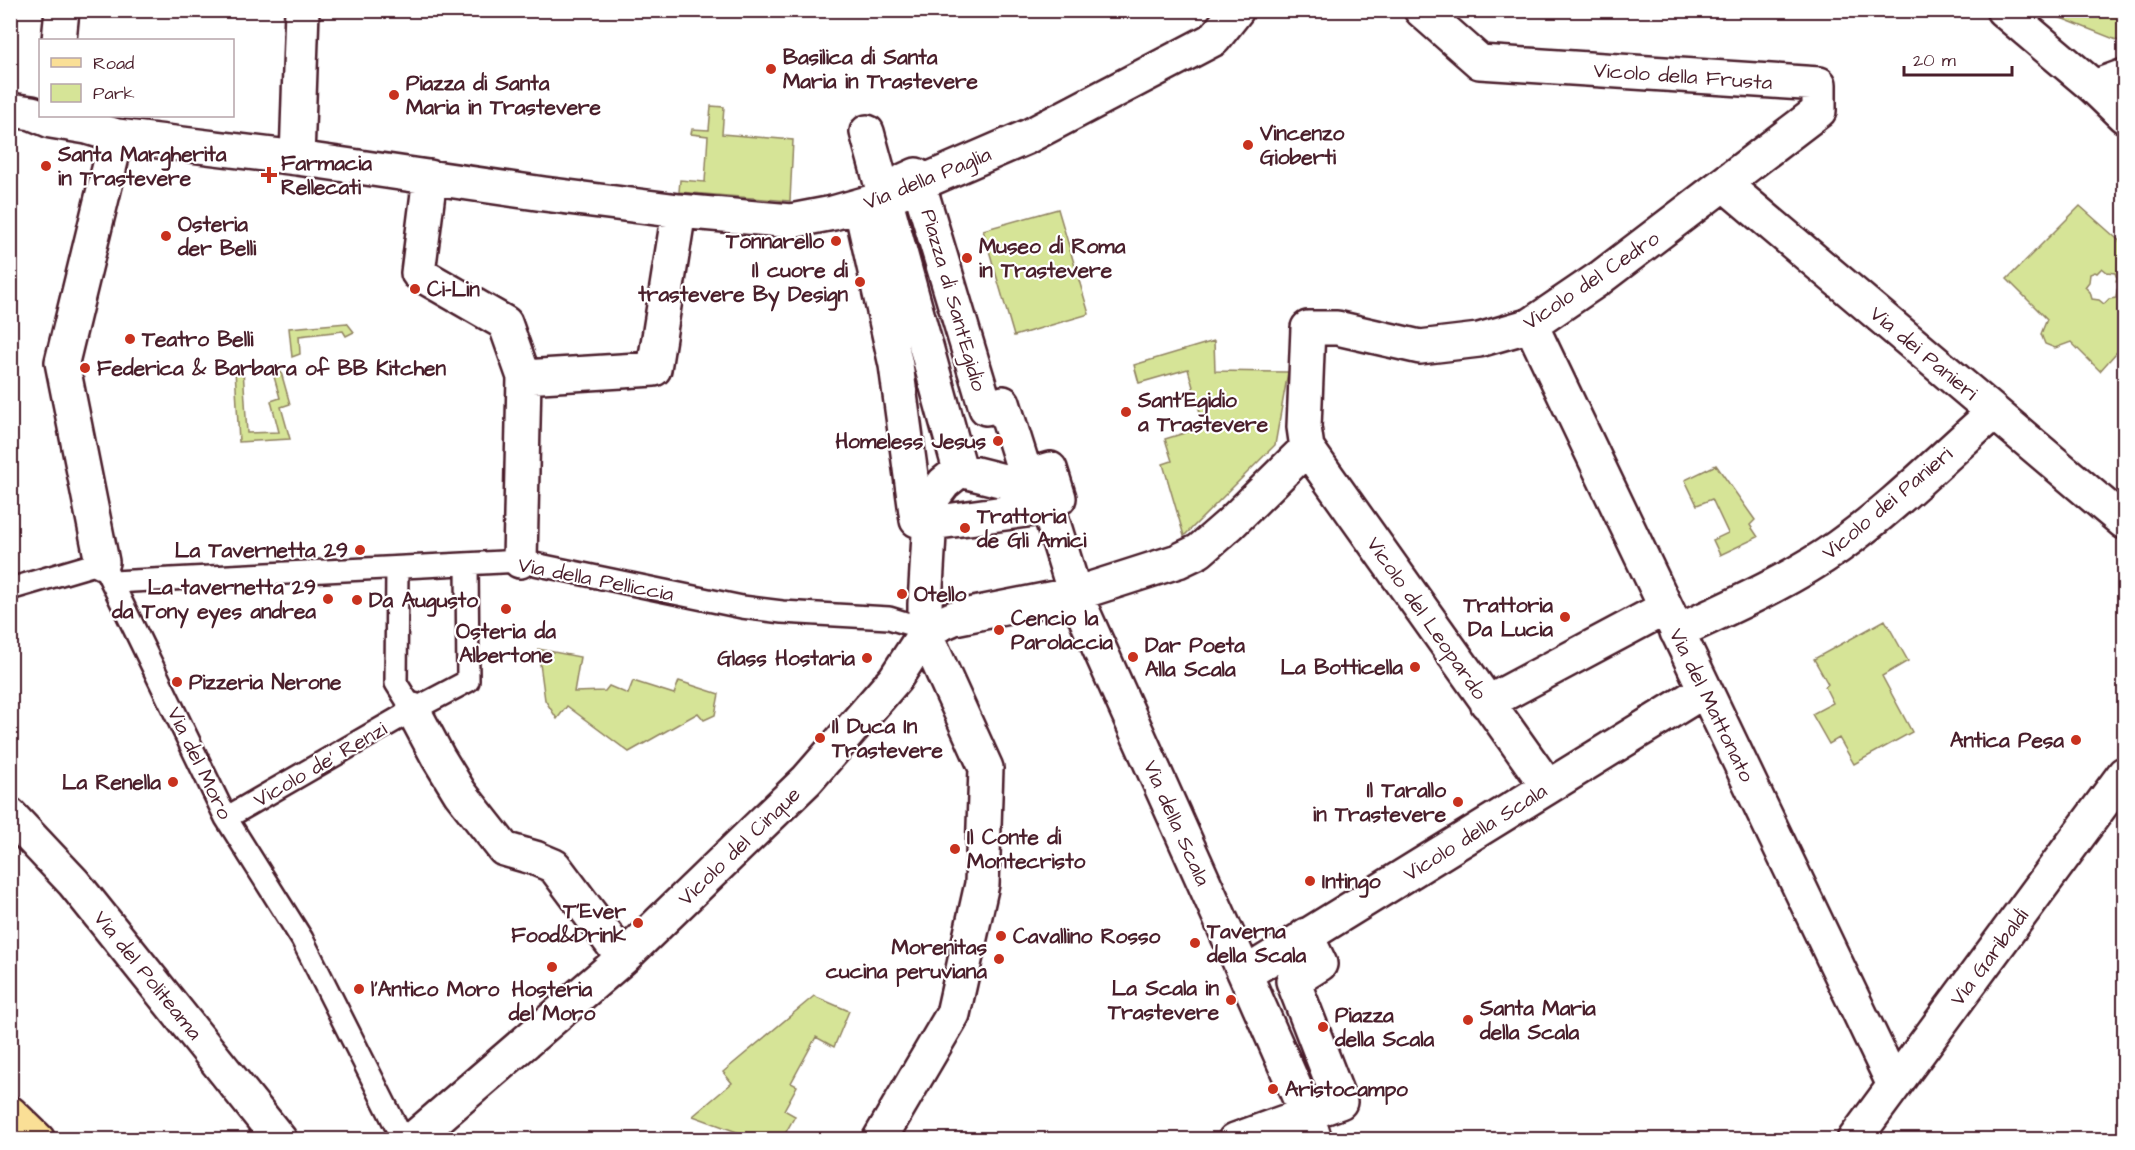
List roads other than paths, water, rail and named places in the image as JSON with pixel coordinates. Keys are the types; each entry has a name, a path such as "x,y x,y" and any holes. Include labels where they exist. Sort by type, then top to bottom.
{"main road":[{"path":"10,1113 38,1140"}],"street":[{"path":"59,39 62,10"},
{"path":"297,158 302,10"},
{"name":"Vicolo della Frusta","path":"1421,10 1480,62 1819,84 1819,111 1724,184"},
{"path":"2003,10 2094,87 2124,116"},
{"name":"Via della Paglia","path":"430,177 679,211 791,221 886,198 1027,137 1214,39 1229,14"},
{"path":"2094,87 2124,76"},
{"path":"10,110 39,115"},
{"path":"52,118 117,136 430,177 418,273 505,323 524,377 520,561"},
{"name":"Piazza di Sant'Egidio","path":"867,132 960,470"},
{"name":"Via del Moro","path":"107,572 62,362 117,136"},
{"name":"Vicolo del Cedro","path":"1307,448 1304,427 1308,328 1337,328 1420,347 1479,340 1531,325 1600,278 1724,184"},
{"name":"Via dei Panieri","path":"1724,184 2124,522"},
{"name":"Piazza di Sant'Egidio","path":"919,185 986,408 1003,403 1026,476 1050,469 1059,498 1047,503"},
{"path":"879,1140 953,1014 982,884 986,768 925,633 929,520 931,500 944,483 960,470 1040,490 1047,503 1034,509 939,522 929,520 916,520 896,365 864,222 886,198"},
{"path":"524,377 654,369 679,211"},
{"name":"Via del Mattonato","path":"1531,325 1894,1085"},
{"name":"Vicolo dei Panieri","path":"1487,703 1671,620 1787,579 1839,546 1879,515 1994,412"},
{"path":"1075,594 1178,561 1199,551 1230,524 1307,448"},
{"name":"Vicolo del Leopardo","path":"1307,448 1548,786"},
{"name":"Via della Scala","path":"1047,503 1075,594 1311,1127"},
{"name":"Vicolo del Cinque","path":"412,1140 623,958 807,780 895,679 925,633 954,618 1075,594"},
{"name":"Vicolo della Scala","path":"1245,974 1705,690"},
{"path":"414,710 460,793 504,849 554,866 623,958"},
{"name":"Via Garibaldi","path":"1854,1140 2124,774"},
{"name":"Via del Politeama","path":"10,815 74,883 280,1140"},
{"path":"1235,1140 1311,1127 1340,1102 1293,981 1320,964 1306,935"}],"lane":[{"name":"Via della Pelliccia","path":"10,590 107,572 397,569 520,561 742,607 782,612 889,618 912,625 925,633"},
{"name":"Vicolo de' Renzi","path":"226,818 468,681 467,564"},
{"path":"397,569 396,684 414,710"},
{"name":"Via del Moro","path":"107,572 226,818 302,939 403,1140"}],"place":[{"name":"Basilica di Santa Maria in Trastevere","path":"771,69"},
{"name":"Piazza di Santa Maria in Trastevere","path":"394,95"},
{"name":"Vincenzo Gioberti","path":"1248,145"},
{"name":"Santa Margherita in Trastevere","path":"46,166"},
{"name":"Farmacia Rellecati","path":"269,175"},
{"name":"Osteria der Belli","path":"166,236"},
{"name":"Tonnarello","path":"836,241"},
{"name":"Museo di Roma in Trastevere","path":"967,258"},
{"name":"Il cuore di trastevere By Design","path":"860,282"},
{"name":"Ci-Lin","path":"415,289"},
{"name":"Teatro Belli","path":"130,339"},
{"name":"Federica & Barbara of BB Kitchen","path":"85,368"},
{"name":"Sant’Egidio a Trastevere","path":"1126,412"},
{"name":"Homeless Jesus","path":"998,441"},
{"name":"Trattoria de Gli Amici","path":"965,528"},
{"name":"La Tavernetta 29","path":"360,550"},
{"name":"Otello","path":"902,594"},
{"name":"La tavernetta 29 da Tony eyes andrea","path":"328,599"},
{"name":"Da Augusto","path":"357,600"},
{"name":"Osteria da Albertone","path":"506,609"},
{"name":"Trattoria Da Lucia","path":"1565,617"},
{"name":"Cencio la Parolaccia","path":"999,630"},
{"name":"Dar Poeta Alla Scala","path":"1133,657"},
{"name":"Glass Hostaria","path":"867,658"},
{"name":"La Botticella","path":"1415,667"},
{"name":"Pizzeria Nerone","path":"177,682"},
{"name":"Il Duca In Trastevere","path":"820,738"},
{"name":"Antica Pesa","path":"2076,740"},
{"name":"La Renella","path":"173,782"},
{"name":"Il Tarallo in Trastevere","path":"1458,802"},
{"name":"Il Conte di Montecristo","path":"955,849"},
{"name":"Intingo","path":"1310,881"},
{"name":"T'Ever Food&Drink","path":"638,923"},
{"name":"Cavallino Rosso","path":"1001,936"},
{"name":"Taverna della Scala","path":"1195,943"},
{"name":"Morenitas cucina peruviana","path":"999,959"},
{"name":"Hosteria del Moro","path":"552,967"},
{"name":"l'Antico Moro","path":"359,989"},
{"name":"La Scala in Trastevere","path":"1231,1000"},
{"name":"Santa Maria della Scala","path":"1468,1020"},
{"name":"Piazza della Scala","path":"1323,1027"},
{"name":"Aristocampo","path":"1273,1089"}]}
